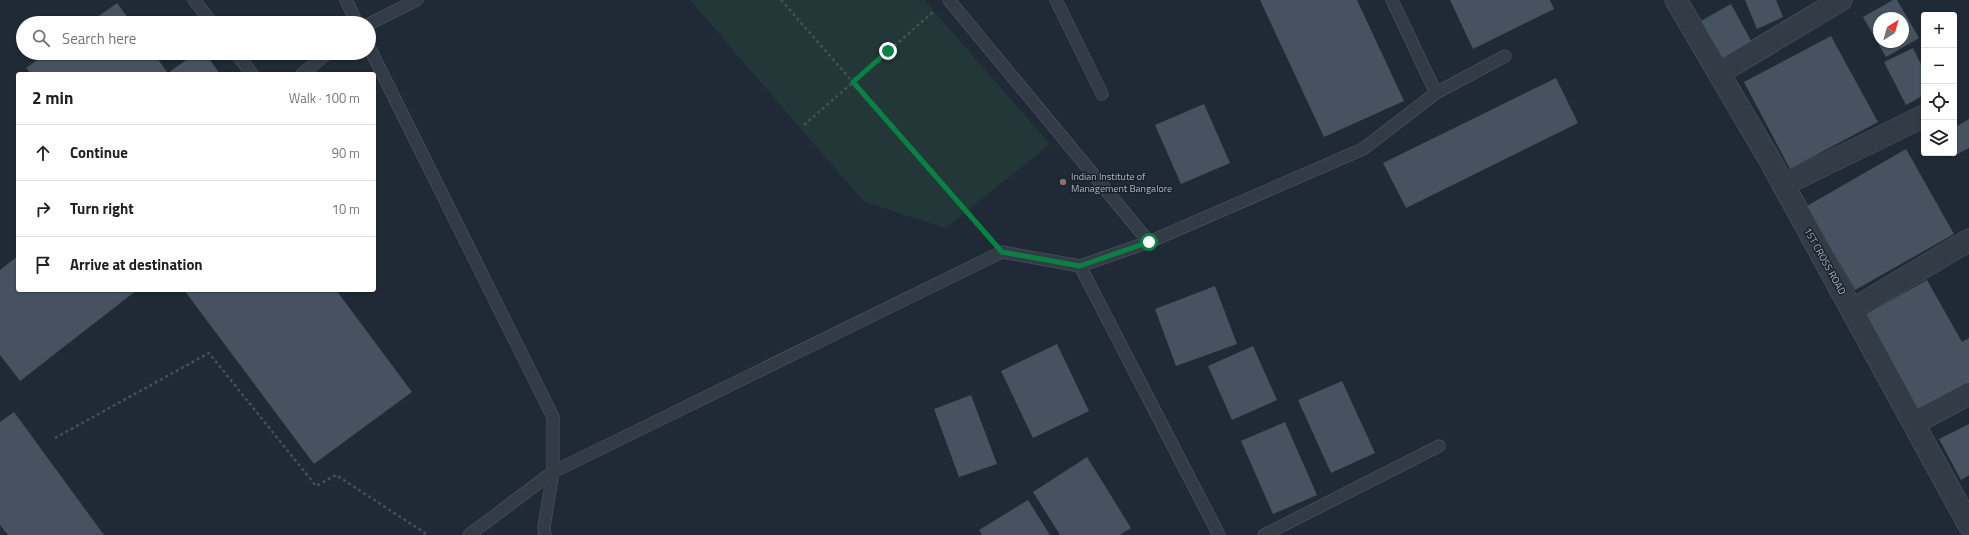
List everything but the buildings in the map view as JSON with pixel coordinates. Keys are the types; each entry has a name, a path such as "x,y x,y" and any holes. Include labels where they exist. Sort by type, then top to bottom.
{"street":[{"name":"1ST CROSS ROAD","path":"1676,0 1783,185 1969,525"},
{"path":"1719,74 1841,0"},
{"path":"1783,185 1921,117"},
{"path":"1852,310 1969,240"},
{"path":"1914,423 1969,394"}],"lane":[{"path":"194,0 207,16"},
{"path":"346,0 354,16"},
{"path":"376,20 417,0"},
{"path":"949,0 1149,242"},
{"path":"1056,0 1102,94"},
{"path":"1392,0 1436,93"},
{"path":"468,535 553,472 1002,252 1080,266 1149,242 1363,149 1436,93 1505,56"},
{"path":"241,60 250,72"},
{"path":"304,72 319,60"},
{"path":"375,60 553,417 553,472 544,527 545,535"},
{"path":"1080,266 1219,535"},
{"path":"1264,535 1287,530 1439,446"}],"path":[{"path":"781,0 1002,252"},
{"path":"804,125 935,10"},
{"path":"55,438 209,353 316,486 336,475 428,535"}],"green space":[{"path":"690,0 924,0 1050,144 946,228 864,202"}],"place":[{"name":"Indian Institute of Management Bangalore","path":"1063,182"}],"route":[{"path":"888,51 853,82 1002,252 1080,266 1149,242"}]}
